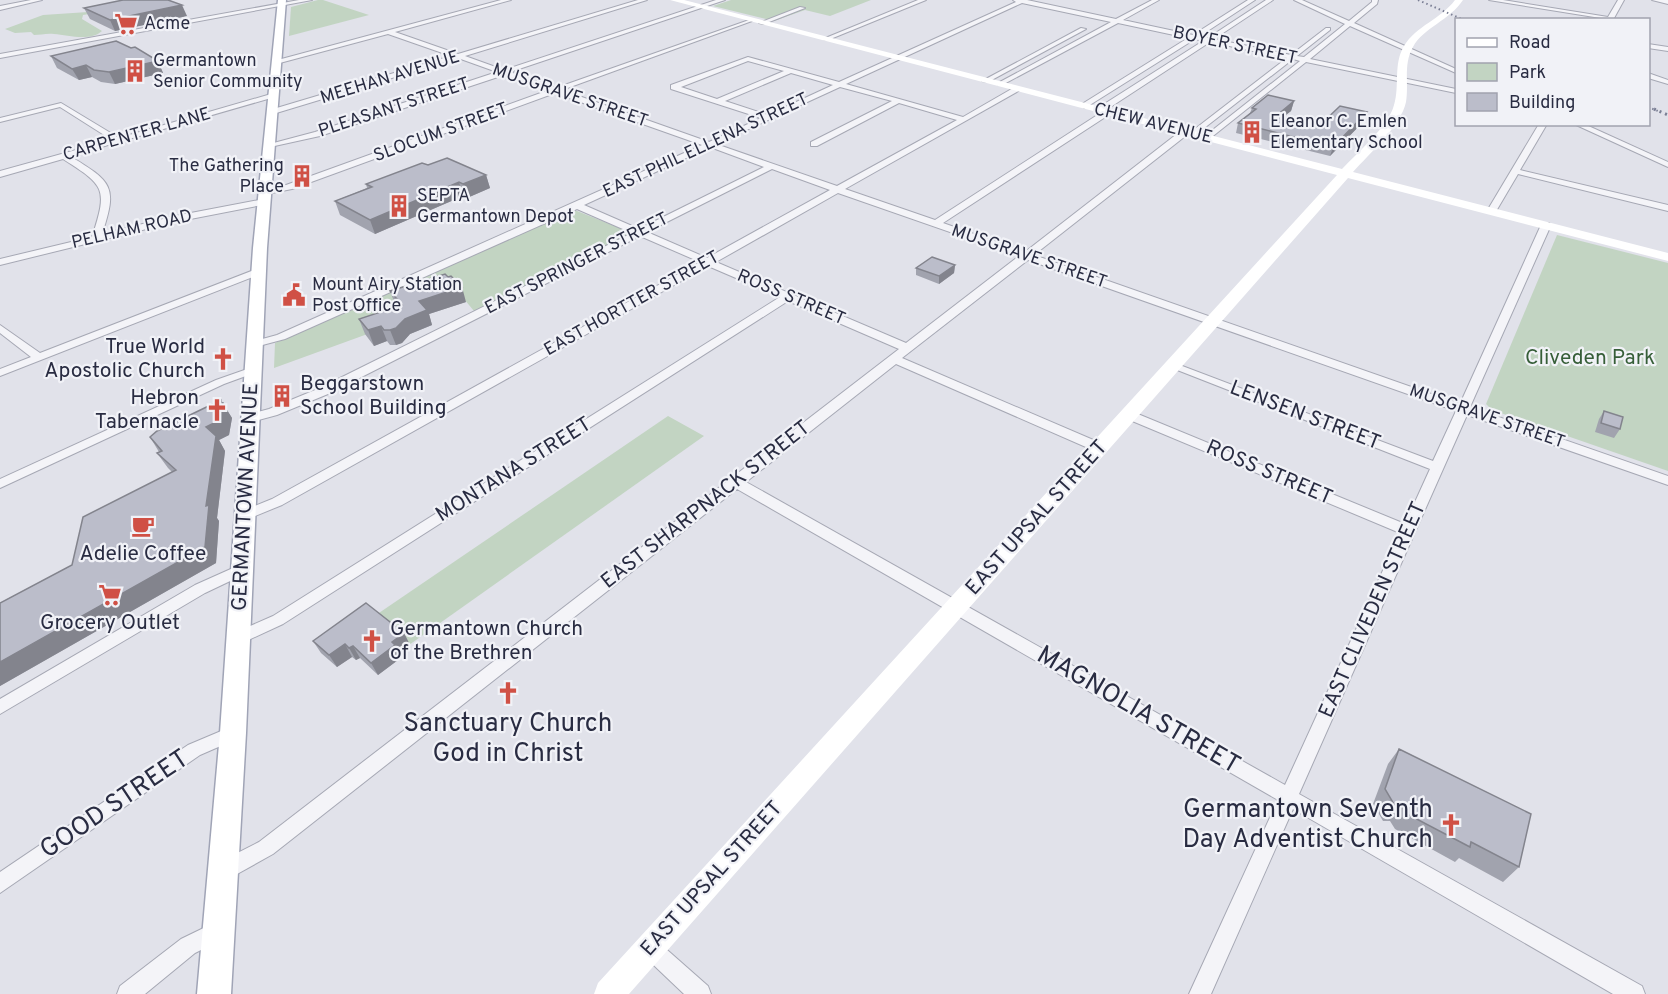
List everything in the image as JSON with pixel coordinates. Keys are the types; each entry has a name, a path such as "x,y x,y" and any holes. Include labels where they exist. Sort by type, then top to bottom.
{"main road":[{"name":"GERMANTOWN AVENUE","path":"214,994 233,733 259,272 282,3"}],"street":[{"path":"0,8 39,0"},
{"path":"0,56 282,3 309,0"},
{"path":"276,62 508,0"},
{"name":"MEEHAN AVENUE","path":"273,112 644,0"},
{"name":"CHEW AVENUE","path":"674,0 1668,257"},
{"name":"PLEASANT STREET","path":"270,145 317,134 722,0"},
{"path":"826,39 923,0"},
{"name":"BOYER STREET","path":"1020,0 1455,91"},
{"name":"EAST PHIL ELLENA STREET","path":"255,345 281,337 576,205 1020,0"},
{"path":"910,61 1041,0"},
{"path":"1000,84 1156,0"},
{"path":"1085,106 1252,0"},
{"path":"936,225 1270,0"},
{"path":"1297,0 1343,17 1350,24 1455,71"},
{"path":"1208,138 1350,24 1375,3 1375,0"},
{"path":"1430,26 1428,21 1448,0"},
{"path":"1407,49 1430,26 1439,23 1459,0"},
{"path":"1492,0 1604,18"},
{"path":"1611,18 1621,0"},
{"path":"1655,0 1668,2"},
{"path":"762,23 802,8"},
{"path":"986,81 1116,12"},
{"name":"EAST SHARPNACK STREET","path":"223,871 255,856 266,848 1026,256 1293,57 1343,17"},
{"name":"SLOCUM STREET","path":"265,197 750,20"},
{"name":"MUSGRAVE STREET","path":"389,32 1668,481"},
{"path":"1650,46 1668,49"},
{"name":"EAST UPSAL STREET","path":"609,994 1397,114 1407,49"},
{"path":"768,117 674,87 746,58 963,119"},
{"path":"718,102 791,71"},
{"path":"1650,76 1668,82"},
{"name":"EAST HORTTER STREET","path":"245,515 277,502 1018,89"},
{"name":"CARPENTER LANE","path":"0,174 274,96"},
{"path":"814,144 898,101"},
{"path":"0,120 58,105 117,140"},
{"path":"1492,211 1543,126"},
{"path":"1581,126 1668,165"},
{"path":"63,156 98,180 108,192 108,202 96,238"},
{"name":"EAST SPRINGER STREET","path":"250,418 311,397 772,166"},
{"path":"1515,171 1668,208"},
{"name":"PELHAM ROAD","path":"0,262 265,197"},
{"name":"ROSS STREET","path":"576,205 907,348"},
{"name":"EAST CLIVEDEN STREET","path":"1200,994 1546,225"},
{"path":"0,373 259,272"},
{"name":"MONTANA STREET","path":"238,638 278,620 787,297"},
{"path":"0,328 39,358"},
{"path":"894,359 1100,448"},
{"name":"LENSEN STREET","path":"1173,366 1438,466"},
{"path":"0,484 220,382 253,370"},
{"name":"ROSS STREET","path":"1129,415 1409,531"},
{"name":"MAGNOLIA STREET","path":"736,482 1634,994"},
{"path":"0,707 200,589 242,569"},
{"name":"GOOD STREET","path":"0,884 194,750 233,733"},
{"path":"128,994 188,946 218,932"},
{"path":"650,948 700,994"}],"green space":[{"path":"318,0 369,15 289,36 291,7"},
{"path":"731,0 871,0 830,16 805,10 774,21 713,6"},
{"path":"88,12 89,14 83,15 82,19 102,31 91,36 34,35 31,32 15,33 5,29 43,15"},
{"path":"572,209 632,233 474,311 454,287 395,305 406,320 274,368 275,343"},
{"name":"Cliveden Park","path":"1557,235 1668,263 1668,471 1492,410 1486,404"},
{"path":"668,416 704,436 409,645 373,617"}],"building":[{"path":"123,0 168,0 182,5 110,20 84,8"},
{"path":"116,41 131,48 135,47 158,61 109,72 94,70 86,65 72,69 51,56"},
{"path":"1268,95 1294,101 1276,116 1319,126 1340,106 1367,112 1333,147 1238,123 1256,109 1252,108"},
{"path":"447,158 486,175 463,184 459,182 370,220 335,201 372,187 366,184 422,163 428,165"},
{"path":"932,257 955,265 939,276 916,268"},
{"path":"445,274 448,277 451,276 462,287 419,301 427,310 405,319 396,328 384,330 381,326 368,330 359,319 402,305 390,291"},
{"path":"221,400 223,403 220,420 206,427 216,436 206,506 209,505 205,547 0,662 0,603 72,565 83,517 176,470 157,453 162,451 150,437 157,431"},
{"path":"1604,411 1623,417 1620,429 1601,423"},
{"path":"366,603 404,633 392,642 395,645 371,663 353,646 349,648 345,644 329,655 313,641"},
{"name":"Germantown Seventh Day Adventist Church","path":"1399,749 1531,814 1519,867 1471,842 1470,847 1407,814 1402,806 1395,806 1385,789"}],"railway":[{"path":"1418,0 1459,18"},
{"path":"1650,108 1658,111"},
{"path":"1654,109 1668,115"}],"place":[{"name":"Acme","path":"126,24"},
{"name":"Germantown Senior Community","path":"135,71"},
{"name":"Eleanor C. Emlen Elementary School","path":"1252,132"},
{"name":"The Gathering Place","path":"302,176"},
{"name":"SEPTA Germantown Depot","path":"399,206"},
{"name":"Mount Airy Station Post Office","path":"294,295"},
{"name":"True World Apostolic Church","path":"223,359"},
{"name":"Beggarstown School Building","path":"282,396"},
{"name":"Hebron Tabernacle","path":"217,410"},
{"name":"Adelie Coffee","path":"143,526"},
{"name":"Grocery Outlet","path":"110,595"},
{"name":"Germantown Church of the Brethren","path":"372,641"},
{"name":"Sanctuary Church God in Christ","path":"508,693"},
{"name":"Germantown Seventh Day Adventist Church","path":"1451,825"}]}
